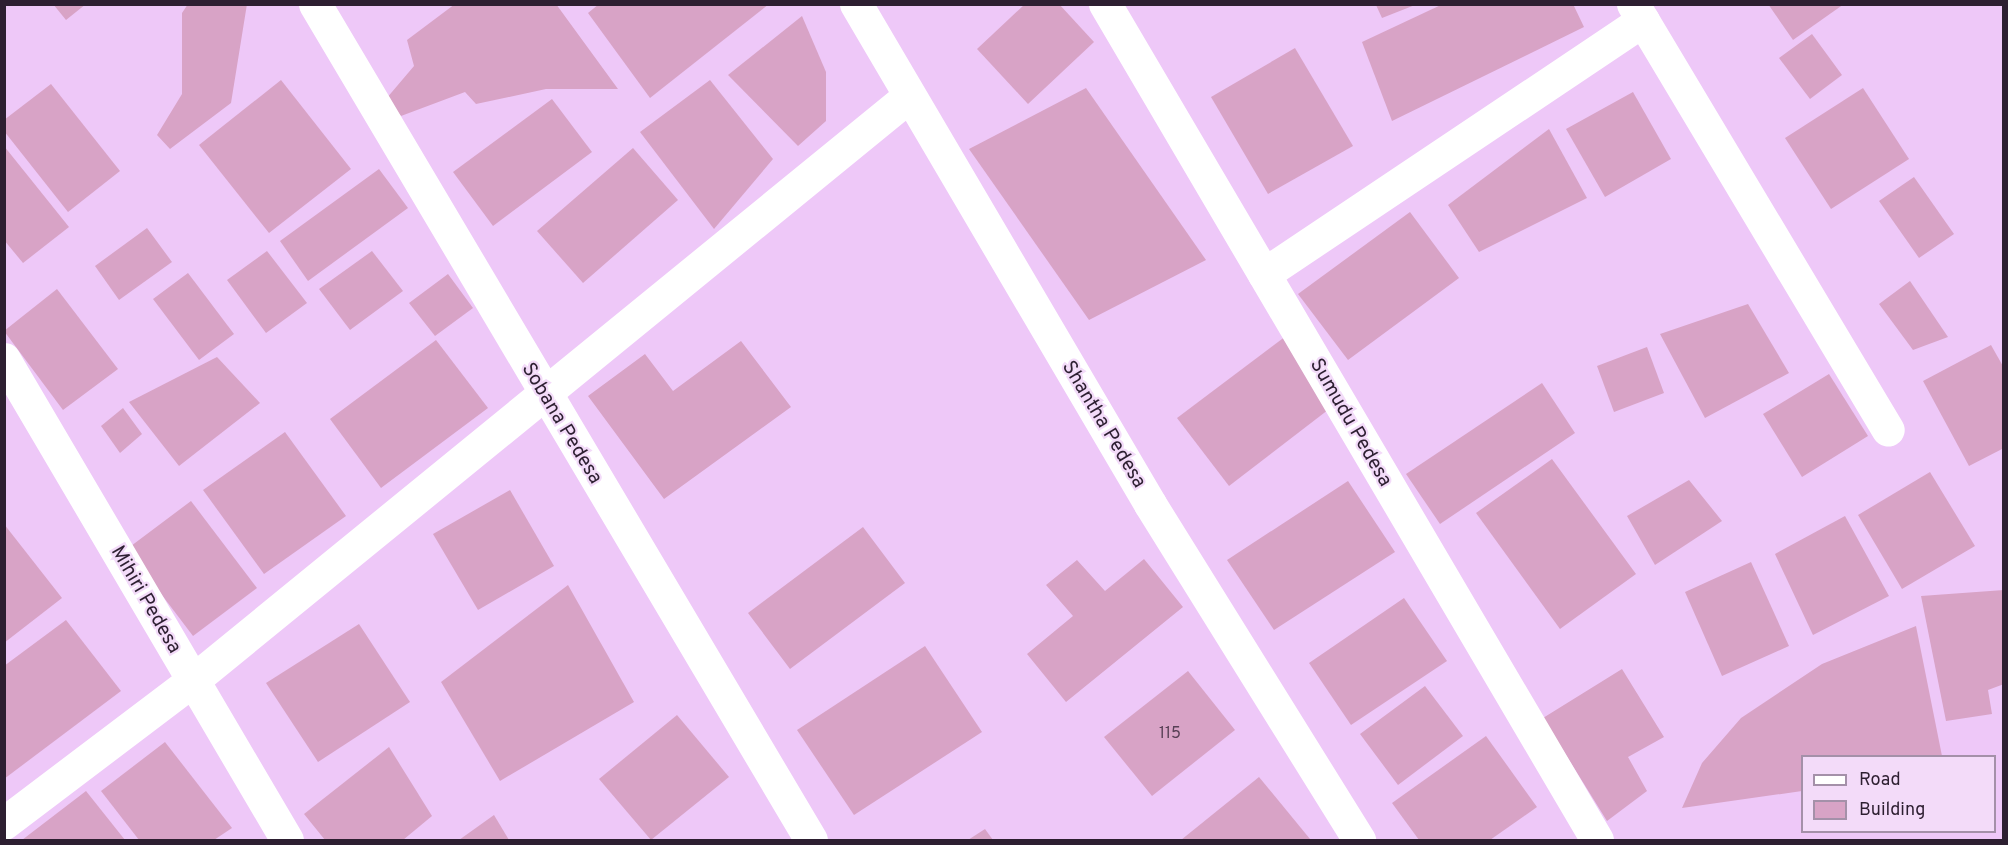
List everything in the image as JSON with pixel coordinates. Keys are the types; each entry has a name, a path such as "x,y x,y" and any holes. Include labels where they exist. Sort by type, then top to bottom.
{"street":[{"name":"Sobana Pedesa","path":"315,4 543,394 811,840"},
{"name":"Shantha Pedesa","path":"856,4 1155,514 1359,840"},
{"name":"Sumudu Pedesa","path":"1105,4 1597,840"},
{"path":"1263,274 1638,12 1888,430"},
{"path":"4,823 192,681 909,96"},
{"name":"Mihiri Pedesa","path":"4,359 287,840"}],"building":[{"path":"53,4 86,4 66,20"},
{"path":"188,4 247,4 231,103 170,149 157,135 182,94 182,13"},
{"path":"455,4 556,4 618,89 546,89 476,104 465,92 401,116 386,99 414,66 407,40"},
{"path":"599,4 769,4 650,98 588,13"},
{"path":"1025,4 1059,4 1094,42 1028,104 977,49"},
{"path":"1443,4 1573,4 1584,27 1392,121 1362,42"},
{"path":"1768,4 1844,4 1793,40"},
{"path":"1376,5 1415,5 1382,18"},
{"path":"802,16 826,72 826,121 798,146 728,75"},
{"path":"1812,34 1842,75 1810,99 1779,58"},
{"path":"1295,48 1353,146 1268,194 1211,97"},
{"path":"281,80 351,169 269,233 199,145"},
{"path":"710,80 773,159 714,229 640,132"},
{"path":"51,84 120,171 68,212 4,131 4,120"},
{"path":"1086,88 1206,260 1089,320 969,149"},
{"path":"1863,88 1909,159 1831,209 1785,138"},
{"path":"1633,92 1671,159 1605,197 1566,129"},
{"path":"552,99 592,152 493,226 453,172"},
{"path":"1549,129 1587,198 1479,252 1448,205"},
{"path":"4,146 69,227 23,263 4,240"},
{"path":"633,148 678,200 583,283 537,231"},
{"path":"379,169 408,208 308,281 280,241"},
{"path":"1914,177 1954,234 1919,258 1879,201"},
{"path":"1410,212 1459,278 1348,360 1298,294"},
{"path":"147,228 172,262 119,300 95,266"},
{"path":"267,251 307,303 266,333 227,280"},
{"path":"372,251 403,291 350,330 319,289"},
{"path":"188,273 234,334 199,360 153,299"},
{"path":"448,274 473,308 435,336 409,303"},
{"path":"1910,281 1948,337 1913,350 1879,304"},
{"path":"57,289 118,369 63,410 4,331"},
{"path":"1748,304 1789,373 1705,418 1660,334"},
{"path":"1286,336 1337,403 1229,486 1177,418"},
{"path":"436,340 488,408 381,488 330,419"},
{"path":"741,341 791,407 664,499 588,396 645,354 673,391"},
{"path":"1991,345 2004,368 2004,448 1969,466 1923,381"},
{"path":"1647,347 1664,393 1614,412 1597,366"},
{"path":"217,357 260,403 179,466 129,402"},
{"path":"1829,374 1868,436 1802,477 1763,414"},
{"path":"1542,383 1575,433 1440,524 1406,474"},
{"path":"123,408 142,434 120,453 101,426"},
{"path":"285,432 346,516 264,574 203,490"},
{"path":"1552,459 1636,574 1560,629 1476,513"},
{"path":"1930,472 1975,546 1902,589 1858,515"},
{"path":"1689,480 1722,521 1655,565 1627,516"},
{"path":"1348,481 1395,552 1274,630 1227,560"},
{"path":"510,490 554,566 478,610 433,534"},
{"path":"191,501 257,588 193,636 127,549"},
{"path":"1845,516 1889,596 1813,635 1775,554"},
{"path":"4,524 62,598 4,643"},
{"path":"863,527 905,583 790,669 748,613"},
{"path":"1144,559 1183,607 1066,702 1027,654 1073,616 1046,585 1077,560 1105,591"},
{"path":"1751,562 1789,646 1722,676 1685,592"},
{"path":"568,585 634,702 500,781 441,682"},
{"path":"2004,590 2004,684 1988,690 1992,714 1946,721 1921,596"},
{"path":"1404,598 1447,661 1351,725 1309,663"},
{"path":"66,620 121,691 4,779 4,666"},
{"path":"359,624 410,702 318,762 266,683"},
{"path":"1916,626 1942,755 1801,755 1801,791 1682,808 1702,763 1741,718 1822,664"},
{"path":"925,646 982,732 854,815 797,730"},
{"path":"1622,669 1664,737 1628,757 1647,791 1607,821 1543,718"},
{"path":"1188,671 1235,730 1152,796 1104,737"},
{"path":"1425,686 1463,736 1398,785 1360,734"},
{"path":"677,715 729,777 651,840 599,779"},
{"path":"1486,736 1537,807 1490,840 1419,840 1392,803"},
{"path":"165,742 232,828 214,840 139,840 101,791"},
{"path":"389,747 432,816 403,840 325,840 304,814"},
{"path":"1259,777 1310,839 1181,840"},
{"path":"86,791 125,840 22,840"},
{"path":"494,815 509,840 459,840"},
{"path":"985,829 993,840 968,840"}]}
